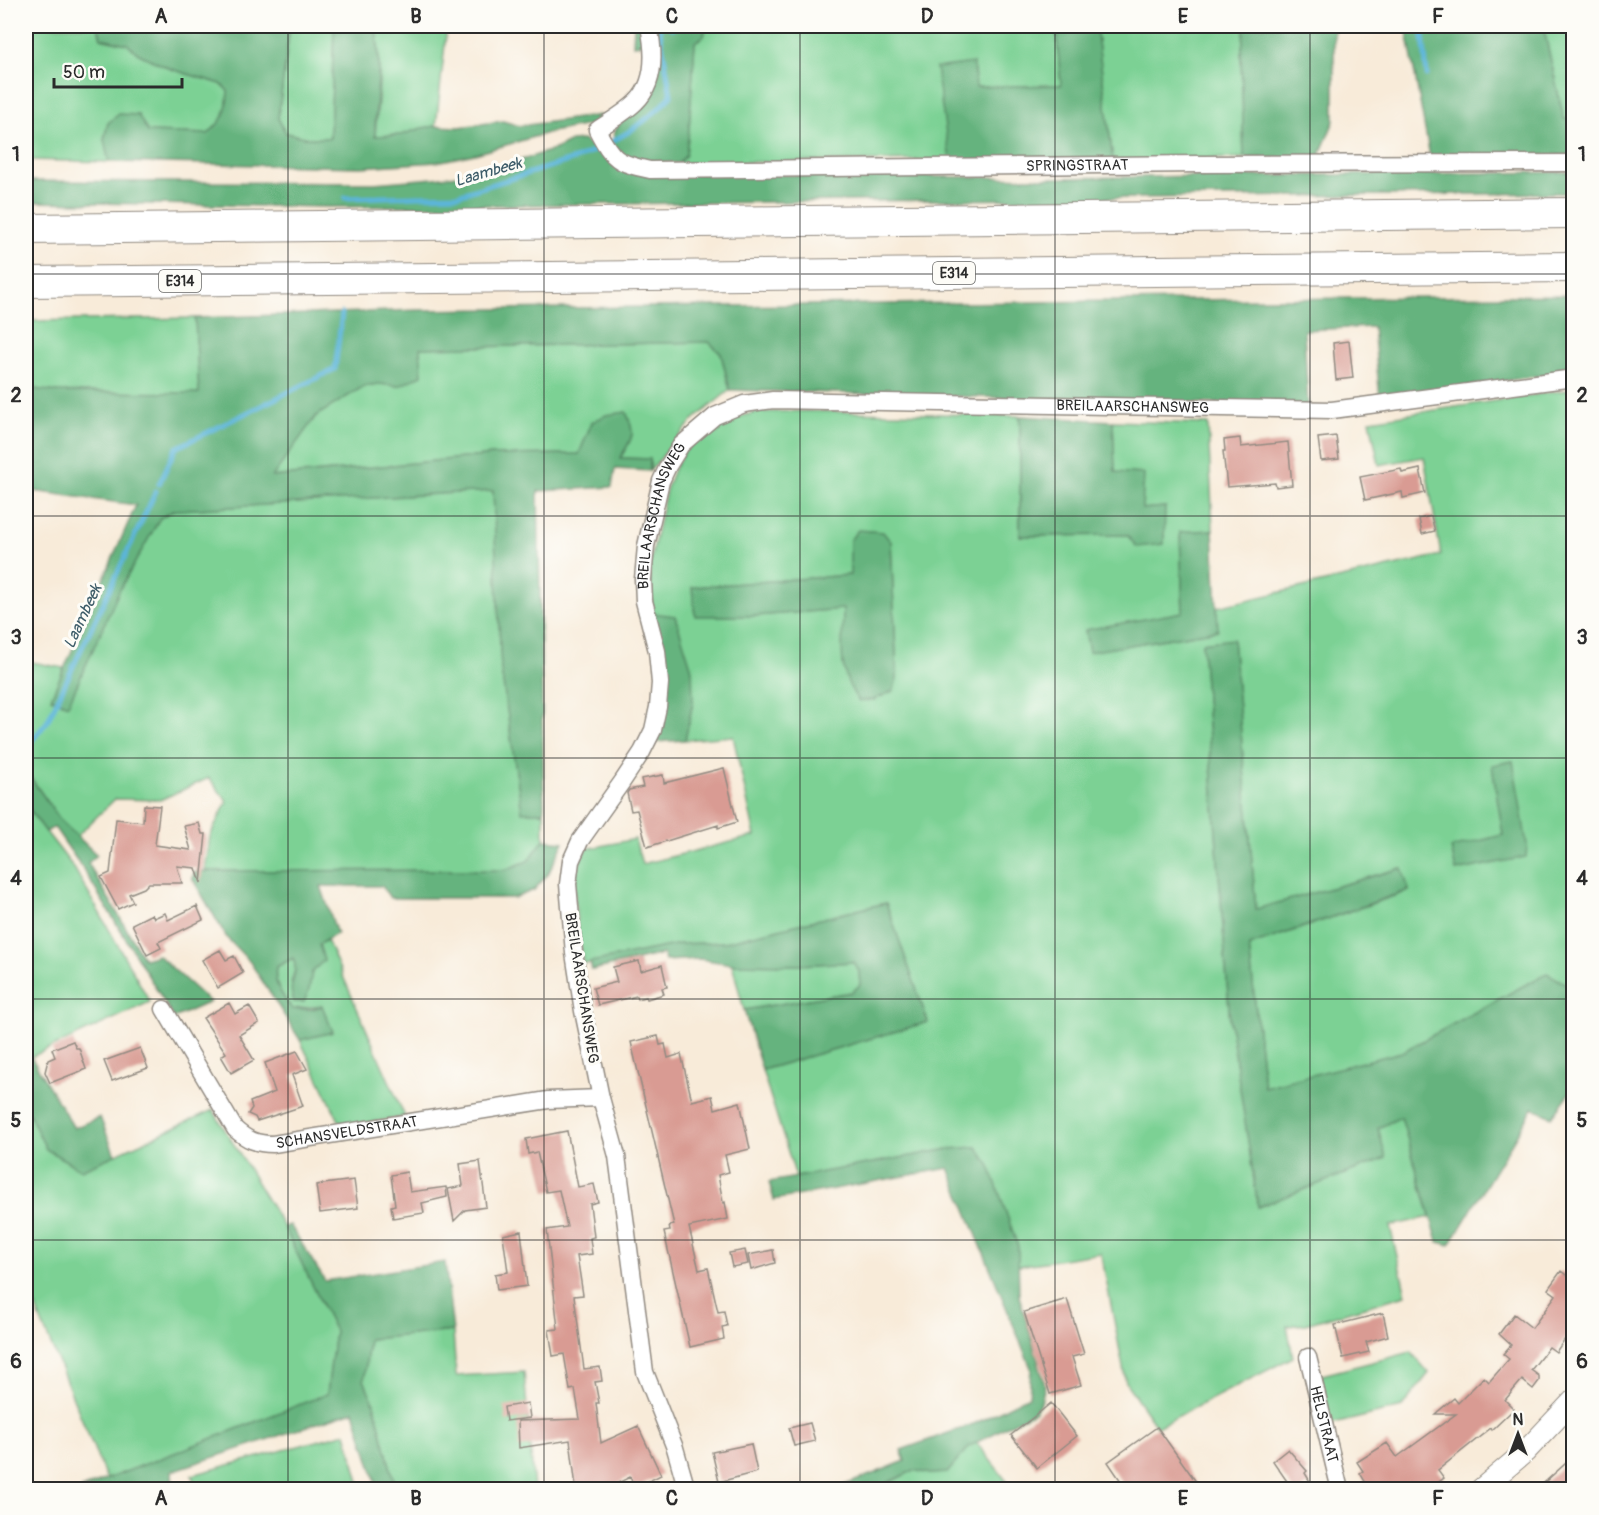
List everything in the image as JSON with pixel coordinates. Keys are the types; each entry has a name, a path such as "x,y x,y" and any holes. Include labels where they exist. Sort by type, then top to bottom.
{"highway":[{"path":"26,229 1574,213"},
{"name":"E314","path":"26,282 1574,267"}],"street":[{"name":"SPRINGSTRAAT","path":"649,26 652,57 647,86 637,102 597,130 608,151 620,162 650,170 1198,164 1574,164"},
{"name":"BREILAARSCHANSWEG","path":"687,1490 675,1448 645,1372 617,1156 601,1098 574,953 568,884 571,861 580,841 642,752 653,730 660,683 657,651 644,601 646,546 660,481 681,445 715,416 744,404 773,400 1332,410 1574,378"},
{"name":"SCHANSVELDSTRAAT","path":"164,1009 235,1129 245,1138 260,1144 273,1144 548,1100 601,1098"},
{"name":"HELSTRAAT","path":"1308,1357 1340,1490"},
{"path":"1480,1490 1525,1452 1574,1400"}],"green space":[{"path":"26,26 98,26 101,38 127,44 139,54 171,69 221,84 228,91 224,115 208,134 147,132 138,115 108,123 104,140 109,162 26,160"},
{"path":"98,26 228,30 231,26 290,26 278,118 286,133 309,138 330,138 334,29 343,26 375,26 379,67 375,136 401,135 436,126 459,127 503,121 520,126 600,115 601,123 551,132 475,154 437,162 361,167 109,162 104,140 108,123 119,114 138,115 148,132 208,134 224,115 228,91 221,84 171,69 139,54 127,44 101,38"},
{"path":"290,26 343,26 334,29 330,138 309,138 286,133 278,118"},
{"path":"375,26 447,26 436,126 401,135 375,136 379,66"},
{"path":"634,26 706,26 704,36 695,42 686,155 679,163 636,159 617,150 614,142 615,131 628,115 656,43 633,45"},
{"path":"706,26 1056,26 1061,85 976,87 950,160 679,163 689,129 695,42 704,36"},
{"path":"1056,26 1096,26 1113,161 950,160 936,68 973,63 976,87 1061,85"},
{"path":"1096,26 1245,26 1241,56 1244,158 1113,161"},
{"path":"1245,26 1334,26 1334,121 1318,159 1244,158 1241,56"},
{"path":"1406,26 1543,26 1564,119 1573,119 1573,155 1430,157"},
{"path":"1543,26 1573,26 1573,119 1564,119"},
{"path":"583,140 628,173 1047,178 1574,172 1573,193 330,207 26,202 26,181 374,183 434,178 488,171 555,149 571,141"},
{"path":"1573,295 1573,371 1380,399 1373,327 1304,330 1308,406 730,390 721,354 709,342 420,348 422,375 399,386 379,384 364,386 316,416 272,477 494,455 579,454 592,422 606,415 626,412 632,436 620,458 650,459 650,471 615,469 612,487 538,491 544,812 522,812 501,669 493,491 174,510 160,518 119,591 68,705 51,698 136,505 26,490 26,388 58,392 199,393 195,318 418,310"},
{"path":"195,318 199,393 58,392 26,388 26,321"},
{"path":"709,342 721,354 730,390 693,420 650,471 650,459 620,458 632,436 626,412 592,422 579,454 494,455 271,477 315,416 364,386 379,384 399,386 420,348"},
{"path":"1573,389 1573,988 1547,973 1402,1052 1264,1088 1249,946 1409,891 1401,868 1256,910 1233,640 1202,643 1230,1022 1258,1207 1386,1158 1378,1128 1401,1116 1430,1217 1390,1226 1406,1295 1306,1324 1287,1326 1293,1357 1157,1427 1126,1383 1101,1253 1018,1266 1018,1247 977,1147 949,1149 796,1177 762,1070 928,1022 886,903 725,942 680,944 583,964 575,905 576,876 586,849 635,839 642,864 755,836 733,736 685,740 693,702 652,613 650,564 666,490 684,452 709,427 757,412 1020,416 1020,536 1127,535 1165,507 1142,509 1115,473 1113,421 1208,424 1213,530 1180,532 1183,612 1085,630 1089,652 1217,630 1217,607 1441,555 1424,457 1379,465 1370,420","holes":["891,542 897,678 893,691 843,663 843,609 755,616 695,615 692,587 850,575","1503,835 1456,870 1452,848"]},
{"path":"1020,416 1113,421 1115,472 1144,474 1142,509 1165,507 1164,544 1137,547 1127,535 1020,536"},
{"path":"494,491 501,669 522,811 544,812 544,840 528,861 505,870 205,871 210,836 227,801 209,778 160,800 115,799 76,837 61,821 26,771 26,661 64,668 51,698 68,705 119,591 160,518 174,510"},
{"path":"858,530 883,532 891,542 897,678 893,691 874,700 859,701 852,690 842,657 843,609 755,616 695,616 692,587 850,575 850,540"},
{"path":"1213,530 1218,630 1089,652 1085,630 1183,612 1180,532"},
{"path":"652,613 675,616 692,670 693,702 685,740 656,742 665,704"},
{"path":"1233,639 1256,909 1402,868 1409,890 1249,946 1264,1087 1402,1052 1547,973 1573,988 1573,1089 1552,1117 1533,1108 1450,1245 1438,1242 1401,1117 1378,1128 1386,1158 1258,1207 1230,1022 1202,643"},
{"path":"1513,761 1527,845 1526,857 1456,871 1451,848 1503,835 1492,765"},
{"path":"26,771 61,821 97,855 88,863 144,959 158,955 210,1002 174,1018 83,869 54,827 46,832 26,805"},
{"path":"26,806 74,868 150,1002 31,1057 26,1039"},
{"path":"544,840 564,842 548,874 534,890 514,898 390,898 382,886 321,886 337,934 319,944 324,960 312,972 304,1002 294,1002 292,996 295,970 293,958 276,967 275,974 277,985 292,1009 312,1009 322,1006 333,1032 300,1040 250,962 227,938 192,878 195,872 205,871 505,870 528,861"},
{"path":"886,903 928,1022 762,1070 744,1010 852,992 860,985 859,971 853,962 797,965 732,964 699,959 665,961 663,954 592,970 590,962 680,944 725,942"},
{"path":"327,940 405,1117 342,1127 300,1040 333,1032 322,1006 292,1009 277,985 276,967 293,958 296,966 291,983 310,980 319,944"},
{"path":"853,962 859,971 860,985 852,992 744,1010 732,964 797,965"},
{"path":"26,1039 31,1057 74,1128 100,1117 115,1155 81,1170 46,1149 26,1107"},
{"path":"26,1107 46,1149 81,1170 213,1110 284,1227 335,1331 327,1394 107,1480 26,1284"},
{"path":"977,1147 990,1166 1018,1247 1019,1296 1045,1385 1041,1402 1034,1412 970,1446 947,1473 930,1474 914,1470 875,1489 835,1489 905,1461 901,1450 976,1423 1029,1396 1031,1368 949,1168 774,1200 769,1182 949,1149"},
{"path":"290,1225 325,1281 445,1262 453,1331 369,1339 364,1380 374,1404 396,1489 378,1489 354,1411 172,1471 173,1489 81,1489 327,1394 335,1331 284,1227"},
{"path":"453,1331 456,1376 524,1372 534,1489 396,1489 374,1404 364,1380 369,1339"},
{"path":"1411,1352 1429,1373 1402,1407 1330,1425 1318,1376"},
{"path":"346,1433 361,1489 196,1489 192,1475"},
{"path":"976,1442 1013,1489 875,1490 914,1470 930,1474 947,1473 969,1446"}],"building":[{"path":"1349,341 1353,378 1336,380 1333,343"},
{"path":"1336,436 1339,459 1321,461 1318,438"},
{"path":"1240,438 1241,447 1288,442 1292,485 1276,487 1275,483 1227,487 1224,440"},
{"path":"1401,469 1402,473 1420,469 1425,493 1403,498 1402,492 1365,500 1360,477"},
{"path":"1431,516 1435,531 1422,534 1419,519"},
{"path":"724,768 737,822 718,828 718,825 647,847 637,810 631,811 627,793 629,790 643,787 641,779 663,775 664,783"},
{"path":"144,805 160,806 155,845 191,850 184,826 199,823 202,834 206,834 201,883 196,868 177,866 182,883 149,883 144,888 129,894 133,902 118,909 101,877 110,873 116,819 143,822"},
{"path":"197,906 203,920 158,942 161,948 147,955 132,924 152,914 154,918 165,913 168,920"},
{"path":"220,950 226,960 234,956 243,973 218,988 202,960"},
{"path":"639,961 641,971 662,965 667,987 662,988 664,994 647,999 646,997 638,999 637,996 598,1005 593,988 617,982 613,967"},
{"path":"229,1003 235,1014 249,1006 259,1023 239,1035 254,1060 231,1073 221,1056 226,1053 203,1018"},
{"path":"658,1036 660,1045 665,1044 668,1058 681,1054 692,1101 712,1096 715,1109 740,1102 750,1149 725,1155 729,1172 718,1175 728,1219 689,1227 699,1270 708,1268 718,1312 724,1311 727,1326 722,1327 724,1339 690,1347 664,1232 670,1231 669,1226 674,1225 631,1042"},
{"path":"73,1041 76,1048 79,1048 86,1069 50,1083 45,1072 48,1060 55,1057 52,1049"},
{"path":"140,1048 148,1068 112,1081 104,1061"},
{"path":"297,1051 307,1069 292,1075 303,1106 257,1121 255,1117 248,1114 252,1108 250,1102 275,1092 265,1063"},
{"path":"567,1131 578,1187 594,1184 598,1202 590,1204 594,1237 590,1238 592,1254 577,1256 583,1295 574,1296 584,1369 600,1367 602,1381 595,1382 599,1403 596,1403 601,1443 638,1426 661,1475 639,1486 638,1484 634,1486 630,1477 606,1489 605,1485 596,1489 594,1485 576,1487 570,1440 519,1448 518,1421 580,1419 575,1389 570,1390 564,1354 553,1356 549,1330 558,1329 547,1230 567,1227 559,1190 546,1192 537,1152 528,1154 526,1139"},
{"path":"480,1161 486,1207 465,1210 454,1221 448,1189 463,1186 460,1164"},
{"path":"407,1172 410,1192 446,1187 447,1197 422,1203 424,1213 393,1218 391,1206 395,1205 391,1175"},
{"path":"354,1180 358,1208 320,1213 316,1185"},
{"path":"521,1231 527,1286 497,1290 495,1274 508,1272 503,1235"},
{"path":"745,1250 748,1264 732,1267 729,1253"},
{"path":"773,1250 775,1263 751,1270 748,1255"},
{"path":"1561,1271 1574,1281 1574,1341 1567,1336 1556,1352 1549,1347 1531,1370 1539,1376 1539,1381 1533,1389 1522,1380 1505,1400 1514,1409 1492,1430 1491,1428 1438,1470 1444,1478 1428,1490 1370,1490 1360,1473 1363,1471 1357,1462 1387,1443 1397,1457 1456,1414 1435,1414 1454,1398 1458,1403 1484,1377 1489,1382 1509,1359 1503,1354 1511,1345 1499,1334 1514,1314 1532,1328 1556,1295 1548,1289"},
{"path":"1067,1299 1084,1354 1072,1357 1081,1385 1050,1394 1024,1312"},
{"path":"1383,1313 1388,1336 1366,1342 1369,1352 1343,1358 1335,1325"},
{"path":"528,1403 530,1418 506,1421 504,1407"},
{"path":"1051,1403 1077,1436 1037,1468 1011,1435"},
{"path":"810,1423 815,1441 794,1446 789,1428"},
{"path":"1157,1427 1202,1490 1127,1490 1108,1462"},
{"path":"751,1444 757,1472 719,1482 712,1452"},
{"path":"1288,1449 1307,1471 1305,1473 1311,1483 1301,1490 1293,1490 1273,1461"},
{"path":"1574,1456 1574,1490 1536,1490"}],"waterway":[{"name":"Laambeek","path":"611,142 643,122 671,96 659,26"},
{"name":"Laambeek","path":"669,26 673,28 676,26"},
{"path":"1422,26 1427,75"},
{"name":"Laambeek","path":"345,198 458,195 578,158 599,148"},
{"name":"Laambeek","path":"159,484 176,448 335,369 342,313"},
{"name":"Laambeek","path":"26,748 47,722 156,491"}]}
